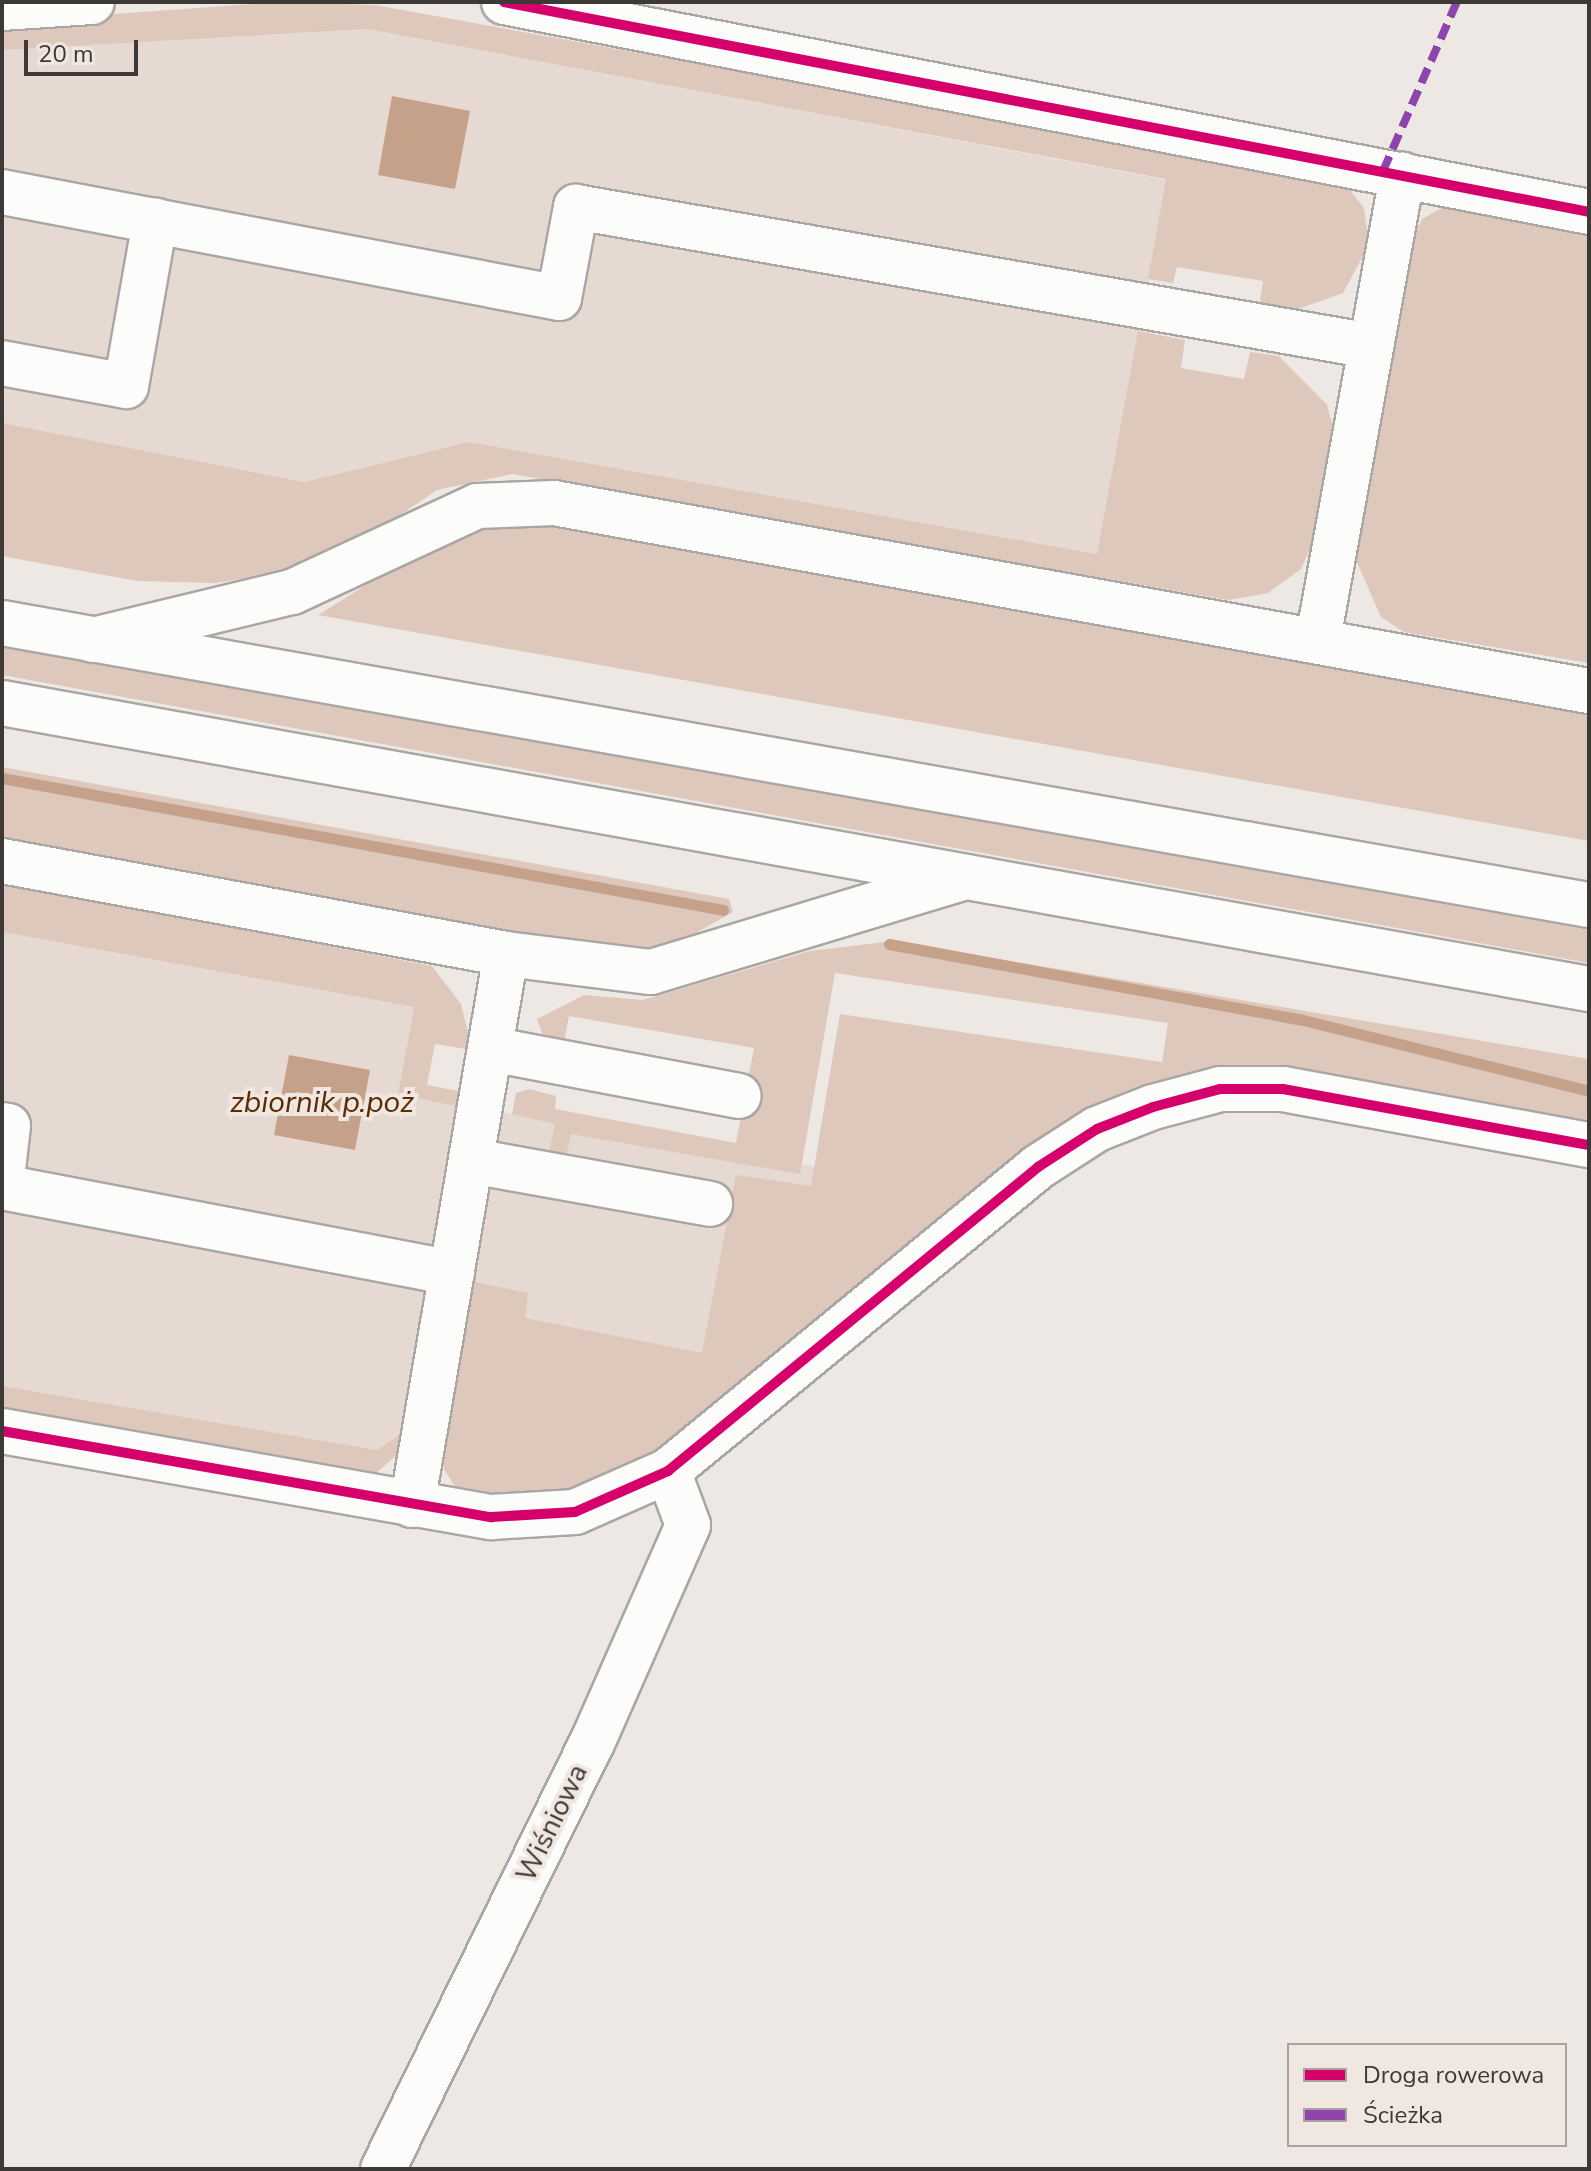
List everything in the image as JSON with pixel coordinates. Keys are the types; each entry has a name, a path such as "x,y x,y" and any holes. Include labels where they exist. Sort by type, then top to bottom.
{"main road":[{"path":"2,8 92,2"},
{"path":"504,2 1589,212"},
{"path":"1318,639 1402,175"},
{"path":"2,192 559,298 576,207 1371,346"},
{"path":"2,363 126,386 155,221"},
{"path":"93,640 292,592 443,519 497,502 554,503 1318,639 1589,691"},
{"path":"2,623 1589,905"},
{"path":"2,703 1589,989"},
{"path":"2,861 506,954 651,972 966,877"},
{"path":"412,1505 506,954"},
{"path":"490,1049 739,1096"},
{"path":"2,1431 412,1505 548,1516 603,1504 668,1471 1038,1167 1097,1129 1153,1107 1220,1089 1283,1089 1589,1145"},
{"path":"2,1125 8,1126 2,1178"},
{"path":"472,1161 710,1204"},
{"path":"2,1187 452,1273"},
{"name":"Wiśniowa","path":"383,2169 592,1743 688,1525 668,1471"}],"shaded area":[{"path":"282,2 375,5 1343,181 1364,208 1369,245 1343,293 1281,315 1259,310 1263,281 1177,267 1173,283 1148,279 1166,179 367,29 2,50 2,22"},
{"path":"367,29 1167,180 1098,554 469,442 304,482 2,423 2,50"},
{"path":"1454,201 1589,228 1589,663 1404,632 1381,617 1355,558 1407,252 1422,219"},
{"path":"1138,331 1185,340 1181,368 1244,379 1250,352 1279,356 1327,405 1334,431 1316,535 1301,569 1268,593 1228,600 512,474 437,490 375,532 269,575 214,583 137,581 2,556 2,423 304,482 469,442 1097,554"},
{"path":"522,517 1589,708 1589,841 318,615 438,540"},
{"path":"2,646 1589,930 1589,963 2,675"},
{"path":"2,767 729,899 733,912 669,948 616,952 8,838 2,836"},
{"path":"2,883 432,966 461,1004 472,1050 435,1044 427,1085 463,1092 460,1107 398,1094 414,1007 2,932"},
{"path":"2,932 414,1007 398,1094 836,1170 732,1368 441,1442 402,1433 377,1450 2,1386"},
{"path":"893,941 1589,1059 1589,1129 1165,1083 650,1459 551,1499 477,1502 457,1490 444,1469 441,1442 470,1281 528,1293 525,1318 702,1353 736,1175 811,1186 840,1014 1162,1062 1168,1023 835,973 800,1174 571,1134 565,1162 548,1157 555,1124 512,1114 516,1093 529,1089 556,1096 555,1109 736,1143 754,1048 569,1016 563,1048 546,1043 537,1019 584,995 643,1000 810,951"},
{"path":"2,1386 377,1450 402,1433 398,1454 370,1478 2,1418"}],"water":[{"path":"392,96 470,111 455,189 378,175"},
{"name":"zbiornik p.poż","path":"289,1055 370,1070 355,1150 274,1135"}],"waterway":[{"path":"2,778 723,910"},
{"path":"889,944 1303,1020 1589,1091"}],"marked path":[{"path":"1383,171 1457,2"}],"cycle path":[{"path":"504,2 1589,212"},
{"path":"2,1431 491,1517 575,1512 668,1471 1038,1167 1097,1129 1153,1107 1220,1089 1283,1089 1589,1145"}]}
